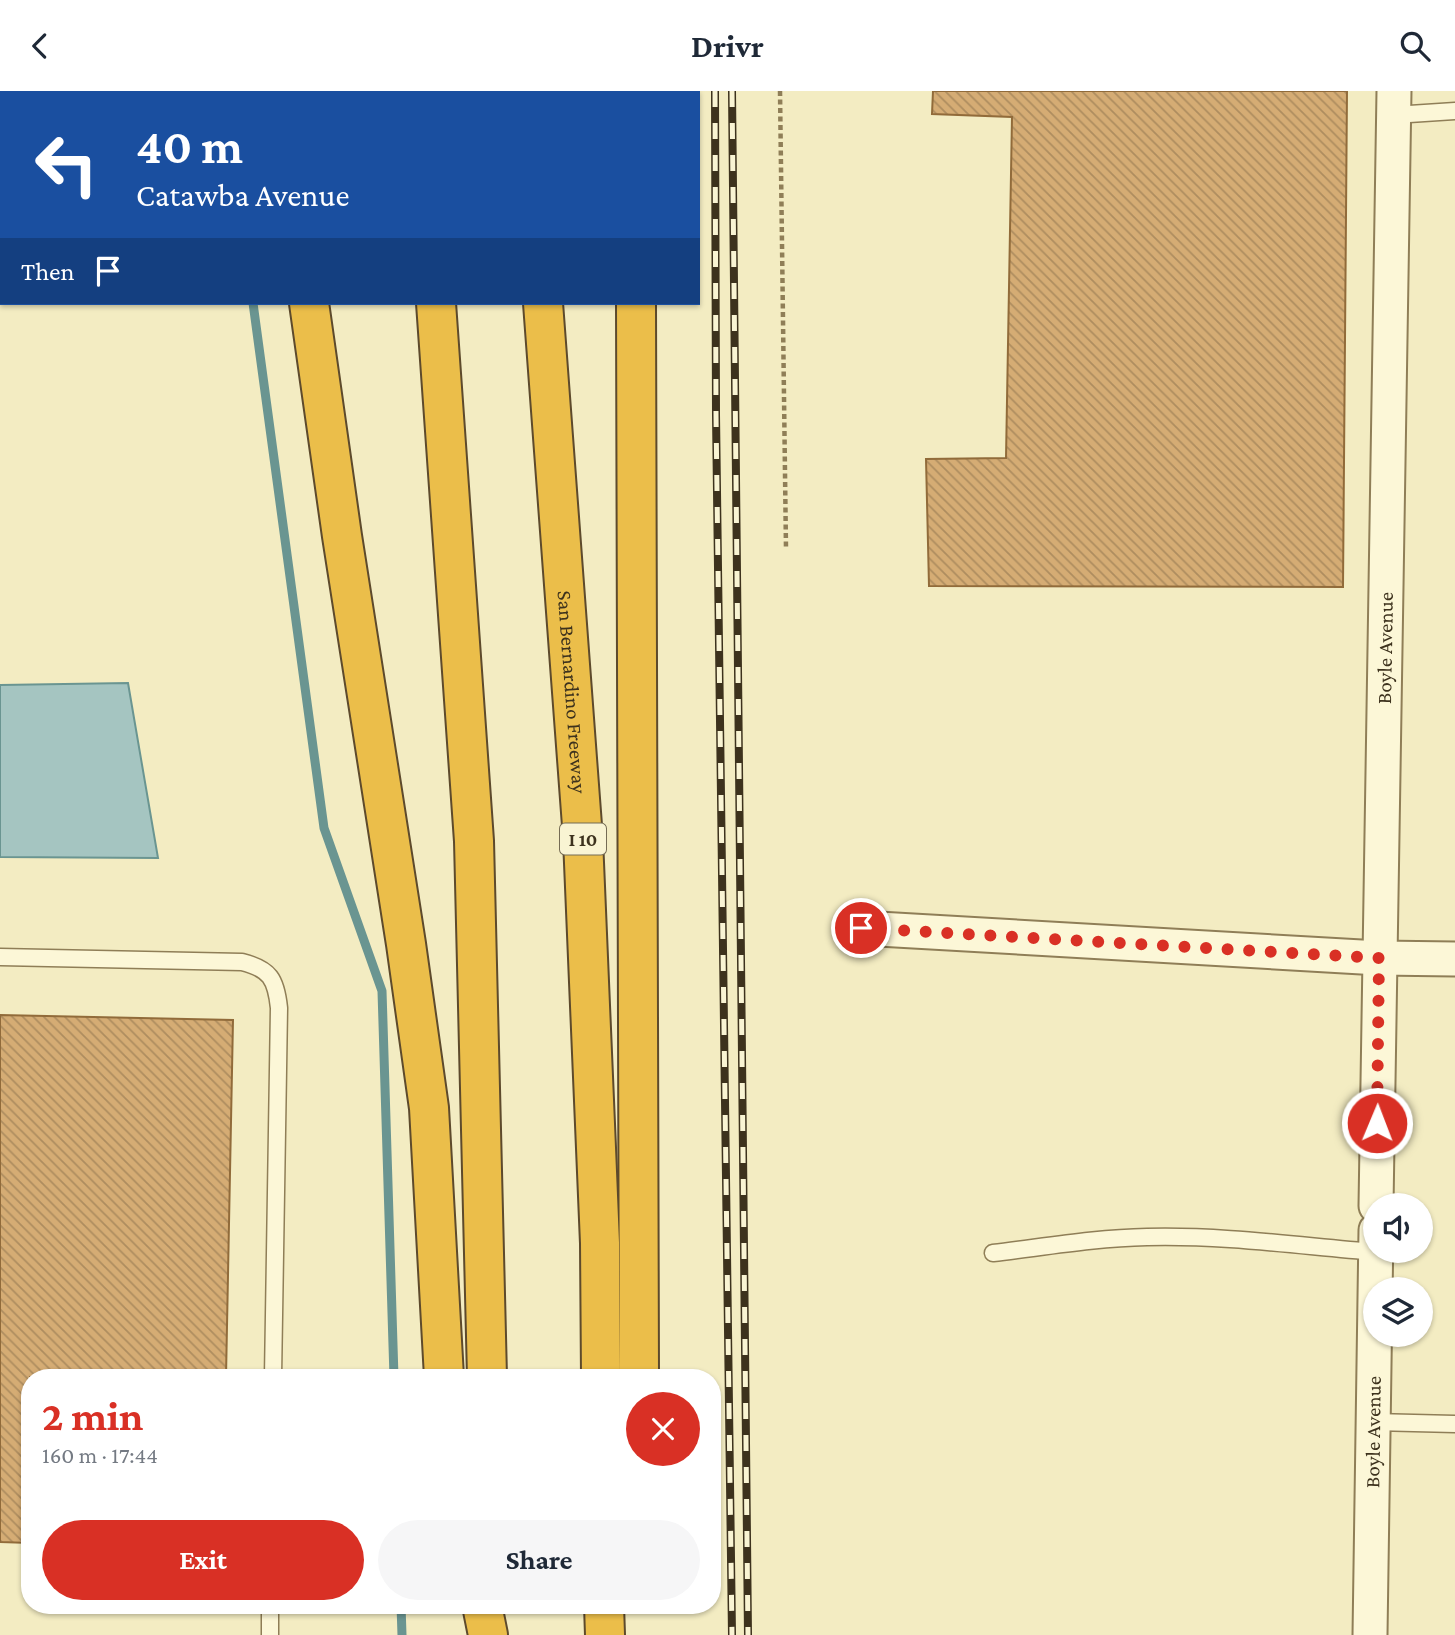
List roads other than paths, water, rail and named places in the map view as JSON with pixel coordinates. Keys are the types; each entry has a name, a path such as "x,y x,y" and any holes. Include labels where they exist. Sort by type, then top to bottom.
{"highway":[{"path":"309,305 341,536 406,944 429,1108 444,1369"},
{"path":"430,305 441,363"},
{"path":"436,305 474,841 487,1369"},
{"name":"San Bernardino Freeway","path":"543,305 583,839 600,1243 601,1369"},
{"path":"636,305 639,1369"},
{"path":"484,1614 490,1635"},
{"path":"490,1635 491,1614"}],"street":[{"name":"Boyle Avenue","path":"1376,1193 1394,103"},
{"path":"861,928 1379,958 1455,959"},
{"name":"Boyle Avenue","path":"1370,1635 1375,1263"}],"lane":[{"path":"1394,103 1455,111"},
{"path":"0,957 223,960 258,966 269,974 276,988 279,1008 273,1369"},
{"path":"993,1253 1102,1239 1149,1237 1237,1240 1363,1251"},
{"path":"1373,1422 1455,1424"},
{"path":"270,1614 270,1635"}],"water":[{"path":"128,683 158,858 0,857 0,685"}],"waterway":[{"path":"253,305 324,828 382,991 394,1369"},
{"path":"401,1614 402,1635"}],"railway":[{"path":"715,91 716,415 732,1635"},
{"path":"732,91 748,1635"}]}
